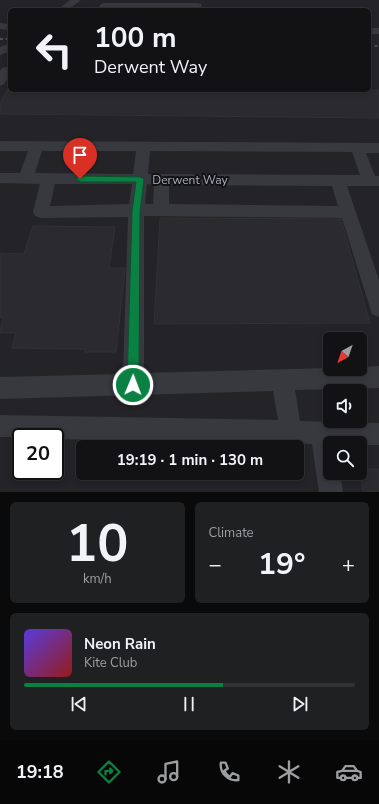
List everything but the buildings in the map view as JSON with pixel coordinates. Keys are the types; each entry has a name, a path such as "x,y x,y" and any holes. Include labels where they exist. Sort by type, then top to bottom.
{"street":[{"path":"65,8 76,0"},
{"path":"105,3 198,6 198,8"},
{"path":"0,82 6,70"},
{"path":"0,146 379,148"},
{"path":"25,178 37,146"},
{"path":"133,385 136,211 144,147"},
{"path":"357,148 374,181"},
{"name":"Derwent Way","path":"0,178 374,181"},
{"path":"49,179 40,212 161,210 348,212"},
{"path":"161,210 162,180"},
{"path":"338,181 379,308"},
{"path":"0,388 379,377"},
{"path":"282,380 291,433"},
{"path":"0,426 322,434 379,434"},
{"path":"322,434 331,492"}],"shaded area":[{"path":"0,0 379,0 379,492 0,492"}],"railway":[{"path":"0,39 8,39"},
{"path":"371,46 379,46"}],"route":[{"path":"80,179 140,179 136,211 133,385"}]}
